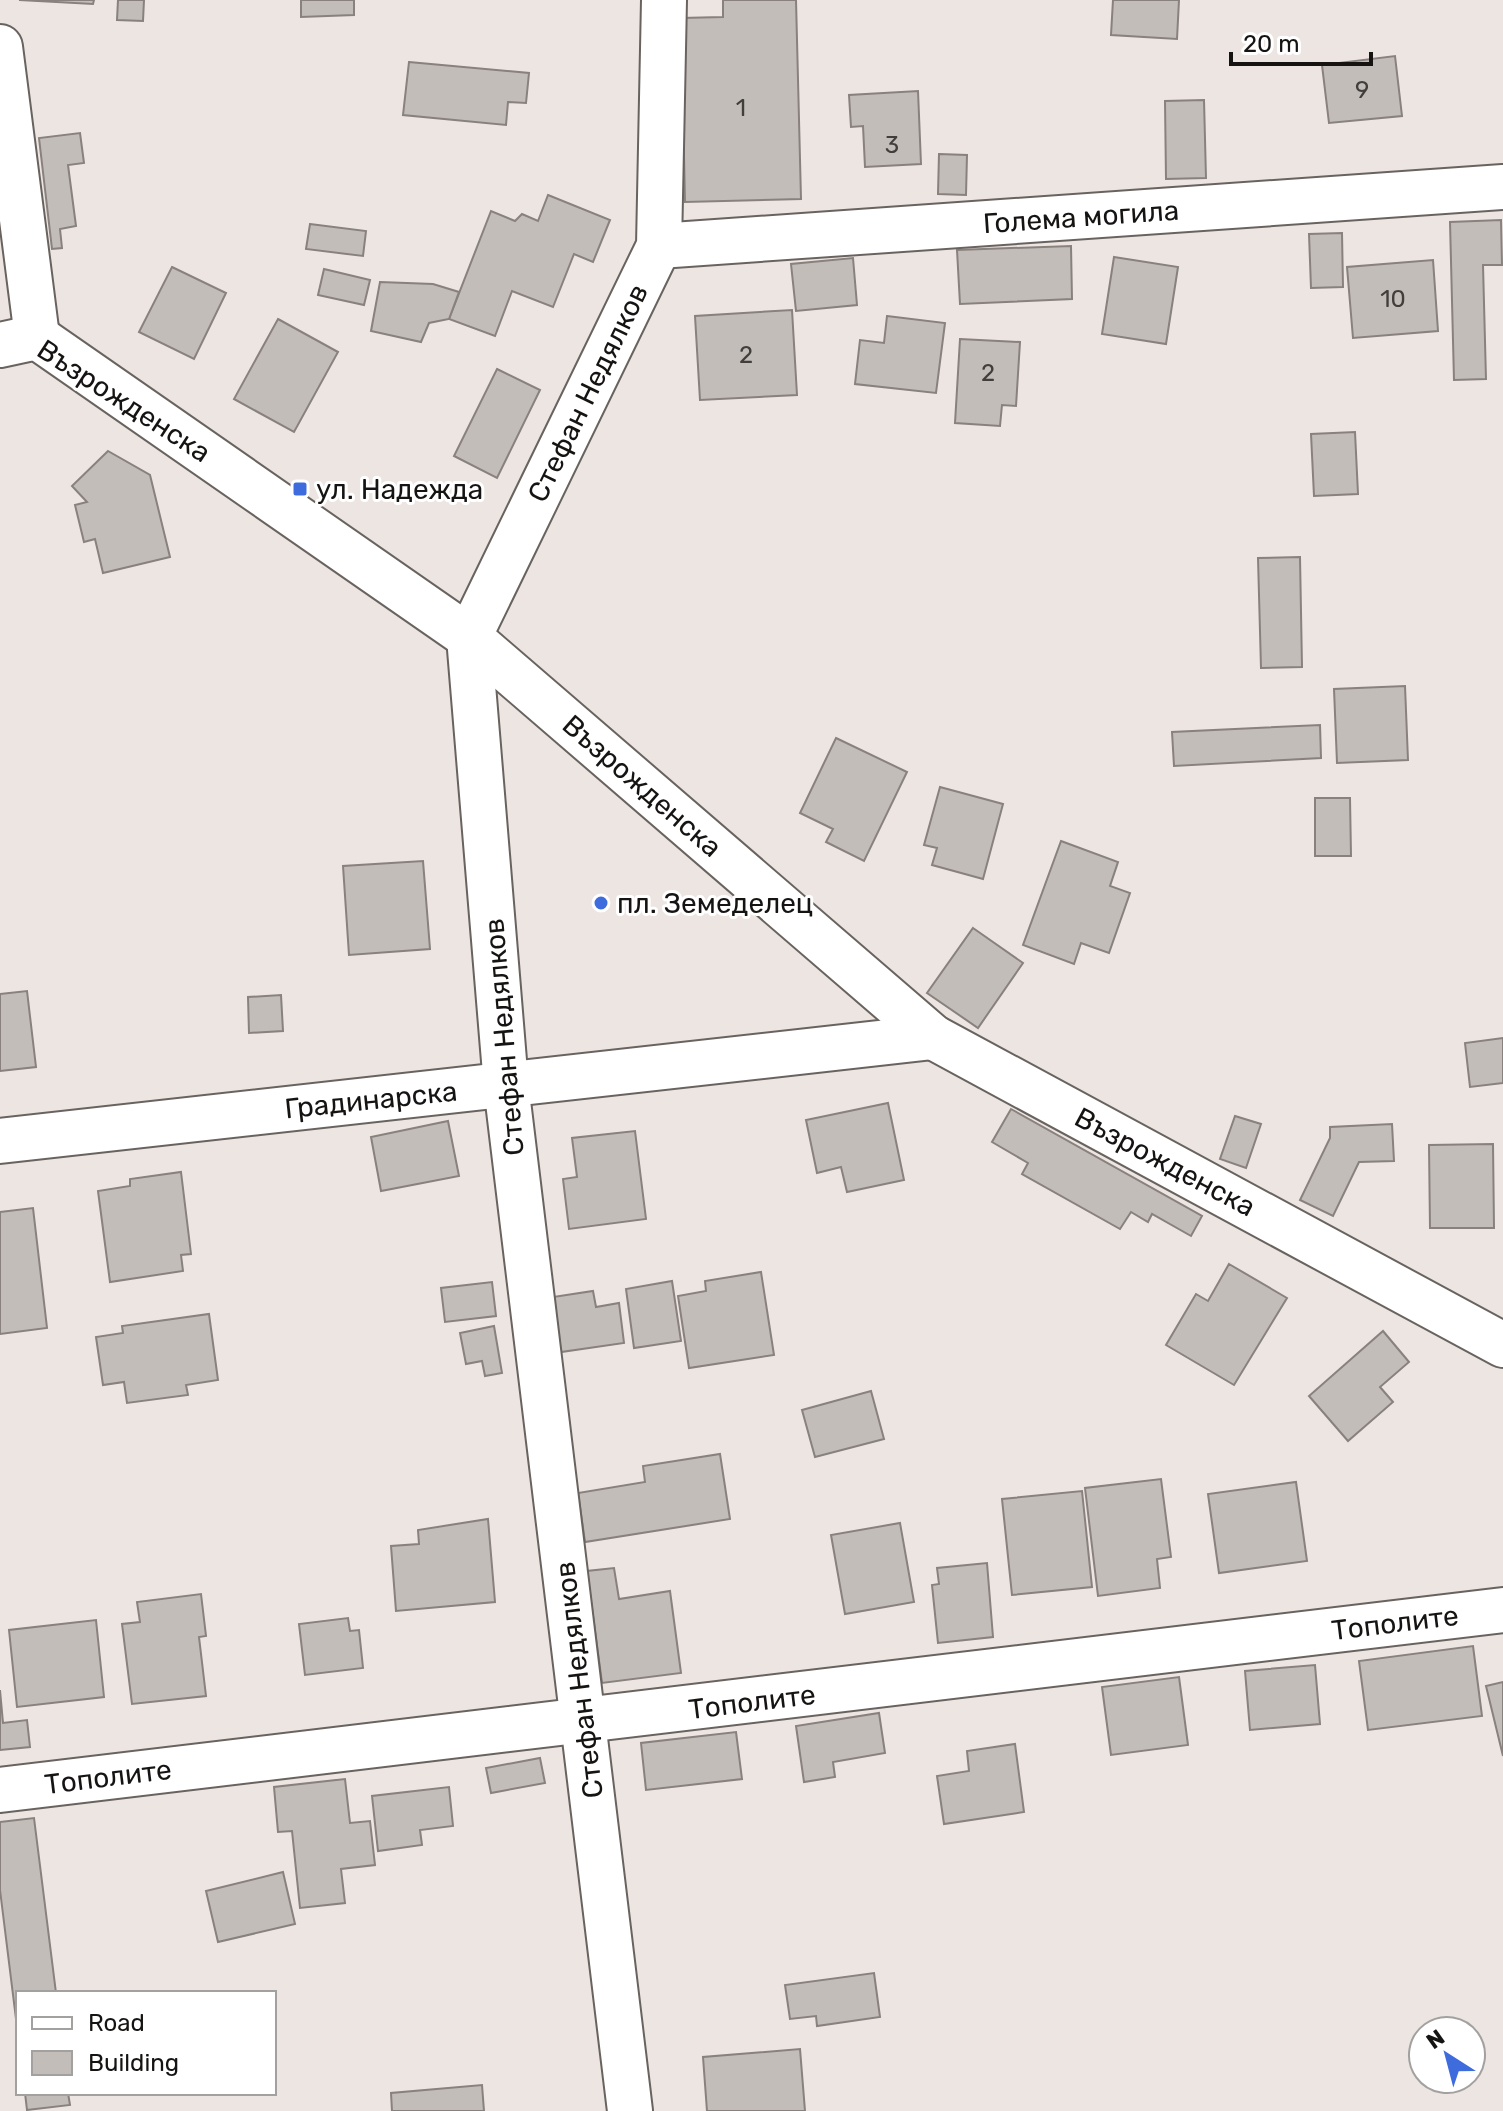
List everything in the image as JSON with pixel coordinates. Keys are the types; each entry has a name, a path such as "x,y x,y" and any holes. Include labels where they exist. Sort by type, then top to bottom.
{"street":[{"name":"Стефан Недялков","path":"630,2111 506,1085 469,637 659,246 664,0"},
{"path":"0,47 18,341"},
{"name":"Голема могила","path":"659,246 1503,187"},
{"name":"Възрожденска","path":"18,341 469,637 933,1037 1503,1345"},
{"name":"Градинарска","path":"0,1141 933,1037"},
{"name":"Тополите","path":"0,1790 1503,1610"}],"building":[{"path":"19,0 94,0 93,4"},
{"path":"118,0 144,0 143,21 117,20"},
{"path":"301,0 354,0 354,15 301,17"},
{"path":"723,0 796,0 801,199 685,202 681,18 723,17"},
{"path":"1113,0 1179,0 1177,39 1111,35"},
{"path":"1395,56 1402,116 1329,123 1322,65"},
{"path":"409,62 529,73 526,103 508,102 506,125 403,115"},
{"path":"918,91 921,164 865,167 863,126 851,127 849,95"},
{"path":"1204,100 1206,178 1166,179 1165,101"},
{"path":"80,133 84,163 68,165 76,226 60,229 62,248 52,249 39,138"},
{"path":"939,154 967,155 966,195 938,194"},
{"path":"548,195 610,220 593,262 574,254 553,307 512,291 495,336 449,319 491,211 515,221 522,214 538,221"},
{"path":"1501,220 1502,265 1483,265 1486,379 1454,380 1450,222"},
{"path":"310,224 366,231 363,256 306,249"},
{"path":"1342,233 1343,287 1311,288 1309,234"},
{"path":"1071,246 1072,299 960,304 957,250"},
{"path":"1114,257 1178,267 1166,344 1102,334"},
{"path":"853,258 857,305 796,311 791,264"},
{"path":"1433,260 1438,331 1353,338 1347,267"},
{"path":"172,267 226,293 194,359 139,332"},
{"path":"324,269 370,280 364,305 318,295"},
{"path":"380,282 433,284 459,292 449,319 429,323 421,342 371,331"},
{"path":"792,310 797,395 700,400 695,316"},
{"path":"887,316 945,323 936,393 855,384 860,340 884,343"},
{"path":"278,319 338,352 294,432 234,399"},
{"path":"960,339 1020,342 1016,406 1002,405 1000,426 955,423"},
{"path":"497,369 540,390 497,478 454,456"},
{"path":"1355,432 1358,494 1314,496 1311,434"},
{"path":"108,451 150,475 170,557 103,573 95,539 84,542 75,505 87,502 72,486"},
{"path":"1300,557 1302,667 1261,668 1258,558"},
{"path":"1405,686 1408,760 1337,763 1334,689"},
{"path":"1320,725 1321,758 1174,766 1172,732"},
{"path":"836,738 907,772 864,861 826,842 833,829 800,813"},
{"path":"940,787 1003,804 983,879 932,865 937,848 924,845"},
{"path":"1315,798 1350,798 1351,856 1315,856"},
{"path":"1061,841 1118,862 1110,886 1130,893 1109,953 1081,943 1074,964 1023,945"},
{"path":"423,861 430,949 349,955 343,866"},
{"path":"973,928 1023,963 978,1028 927,993"},
{"path":"27,991 36,1067 0,1071 0,994"},
{"path":"281,995 283,1031 249,1033 248,997"},
{"path":"1503,1038 1503,1083 1470,1087 1465,1043"},
{"path":"888,1103 904,1180 847,1192 841,1167 817,1173 806,1120"},
{"path":"1011,1109 1202,1216 1191,1236 1152,1214 1148,1222 1131,1212 1120,1229 1022,1174 1028,1163 992,1142"},
{"path":"1235,1116 1261,1124 1246,1168 1220,1159"},
{"path":"448,1121 459,1176 381,1191 371,1137"},
{"path":"1392,1124 1394,1161 1359,1162 1333,1216 1300,1200 1330,1138 1330,1127"},
{"path":"635,1131 646,1219 569,1229 563,1179 577,1177 572,1138"},
{"path":"1493,1144 1494,1228 1430,1228 1429,1145"},
{"path":"181,1172 191,1254 181,1255 183,1271 110,1282 98,1191 130,1186 130,1179"},
{"path":"33,1208 47,1328 0,1334 0,1212"},
{"path":"1229,1264 1287,1298 1234,1385 1166,1345 1196,1294 1208,1301"},
{"path":"761,1272 774,1355 689,1368 678,1296 706,1291 705,1281"},
{"path":"672,1281 681,1341 634,1348 626,1289"},
{"path":"492,1282 496,1316 445,1322 441,1288"},
{"path":"593,1291 596,1307 619,1303 624,1343 561,1352 553,1297"},
{"path":"209,1314 218,1380 186,1385 188,1395 127,1403 124,1382 103,1385 96,1337 123,1333 122,1326"},
{"path":"494,1326 502,1373 485,1376 482,1361 466,1364 460,1333"},
{"path":"1383,1331 1409,1362 1380,1387 1393,1402 1348,1441 1309,1396"},
{"path":"871,1391 884,1439 815,1457 802,1410"},
{"path":"720,1454 730,1519 585,1542 578,1493 645,1482 643,1466"},
{"path":"1161,1479 1171,1557 1157,1559 1160,1588 1098,1596 1085,1488"},
{"path":"1296,1482 1307,1561 1219,1573 1208,1494"},
{"path":"1082,1491 1092,1587 1012,1595 1002,1499"},
{"path":"488,1519 495,1602 396,1611 391,1546 419,1544 418,1530"},
{"path":"900,1523 914,1602 845,1614 831,1535"},
{"path":"987,1563 993,1637 938,1643 932,1585 939,1584 937,1568"},
{"path":"614,1568 619,1599 670,1591 681,1673 602,1683 587,1571"},
{"path":"201,1594 206,1636 199,1637 206,1696 132,1704 122,1624 140,1622 137,1602"},
{"path":"348,1618 350,1631 359,1630 363,1668 305,1675 299,1624"},
{"path":"96,1620 104,1697 17,1707 9,1630"},
{"path":"1473,1646 1482,1716 1368,1730 1359,1661"},
{"path":"1315,1665 1320,1724 1250,1730 1245,1671"},
{"path":"1179,1677 1188,1745 1111,1755 1102,1687"},
{"path":"1503,1682 1503,1756 1486,1686"},
{"path":"0,1690 3,1723 27,1720 30,1747 0,1750"},
{"path":"879,1713 885,1753 833,1762 835,1777 804,1782 796,1726"},
{"path":"736,1732 742,1779 646,1790 641,1743"},
{"path":"1015,1744 1024,1812 944,1824 937,1776 969,1771 967,1751"},
{"path":"540,1758 545,1783 491,1793 486,1768"},
{"path":"345,1779 350,1823 370,1821 375,1865 341,1869 345,1903 300,1908 292,1831 278,1832 274,1787"},
{"path":"449,1787 453,1826 420,1830 422,1845 378,1851 372,1796"},
{"path":"34,1818 56,1991 16,1991 16,2019 0,1890 0,1822"},
{"path":"283,1872 295,1924 218,1942 206,1891"},
{"path":"874,1973 880,2017 817,2026 816,2016 790,2019 785,1985"},
{"path":"800,2049 805,2111 707,2111 703,2057"},
{"path":"482,2085 484,2111 392,2111 391,2093"},
{"path":"25,2095 68,2095 70,2105 27,2110"}],"place":[{"name":"ул. Надежда","path":"300,489"},
{"name":"пл. Земеделец","path":"601,903"}]}
